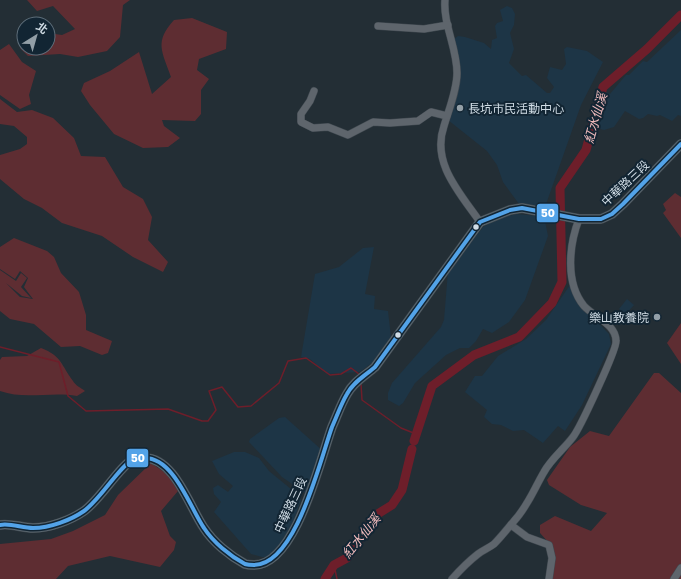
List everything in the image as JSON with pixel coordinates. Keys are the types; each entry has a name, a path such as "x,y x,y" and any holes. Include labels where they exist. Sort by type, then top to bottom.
{"main road":[{"name":"中華路三段","path":"0,525 33,528 66,520 84,511 99,498 120,472 134,458 145,457 161,464 174,476 185,491 189,503 203,528 210,537 246,565 261,565 268,562 276,556 284,546 300,516 318,473 332,427 347,393 357,381 375,367 480,222 510,210 522,208 577,218 601,219 612,214 624,204 681,144"}],"street":[{"path":"445,0 448,25 457,71 456,83 439,146 441,159 452,182 480,222"},
{"path":"378,26 424,29 448,25"},
{"path":"314,91 301,114 301,122 313,128 328,127 348,135 373,122 390,123 418,121 431,112 447,116"},
{"path":"452,579 478,553 494,544 526,507 544,471 573,438 582,423 594,393 615,350 616,340 614,334 608,325 584,306 574,286 571,272 573,234 577,218"},
{"path":"511,525 527,537 549,545 552,558 549,579"},
{"path":"674,579 681,568"}],"shaded area":[{"path":"27,0 130,0 123,5 120,37 107,51 78,57 56,54 56,34 62,35 75,29 53,6 37,11"},
{"path":"507,6 512,8 515,14 514,25 510,33 514,49 509,63 522,76 526,75 547,93 550,93 554,87 547,78 550,67 562,70 566,64 564,49 567,47 587,51 603,62 581,105 544,210 519,204 503,182 497,165 487,151 448,120 457,86 454,39 458,36 465,37 484,43 491,49 492,40 497,38 495,26 497,23 503,21 500,10"},
{"path":"192,18 227,32 226,49 199,59 197,70 209,79 201,90 201,114 195,121 162,120 164,126 180,138 168,147 143,148 114,134 90,105 81,91 84,83 110,71 139,52 152,94 171,77 162,47 164,35 174,20"},
{"path":"681,30 681,116 678,115 672,121 660,115 657,116 648,114 639,119 625,111 614,127 604,130 596,128 606,92 610,94 626,75 629,75 643,61 647,62"},
{"path":"9,44 16,56 22,62 36,71 29,95 31,104 20,109 0,95 0,50"},
{"path":"0,99 17,112 32,110 53,118 74,138 81,156 105,157 123,187 143,199 152,217 148,240 168,262 163,272 133,257 102,236 62,223 42,208 24,199 0,179 0,155 20,149 27,144 27,137 14,126 0,124"},
{"path":"675,193 681,197 681,238 663,213 666,210 663,204"},
{"path":"516,214 539,216 545,221 548,236 525,300 509,322 492,333 483,329 476,341 469,348 460,348 446,355 415,383 403,403 399,406 388,400 388,393 392,383 441,327 444,320 448,271 483,227 497,219"},
{"path":"14,238 47,251 54,257 61,273 79,292 86,315 86,330 112,341 108,353 102,355 80,346 61,347 34,324 10,319 0,311 0,270 16,281 21,273 27,278 21,287 31,298 22,296 6,283 20,297 33,299 24,287 28,278 20,271 15,279 0,269 0,247"},
{"path":"374,247 365,294 375,296 374,309 388,311 391,337 373,362 360,372 327,374 310,359 301,357 315,274 339,267 363,248"},
{"path":"570,285 576,300 609,334 611,344 582,405 565,431 558,426 543,443 524,430 513,431 501,425 492,424 484,417 487,410 465,392 475,376 482,376 498,356 526,339 546,320"},
{"path":"627,299 634,305 626,314 619,309"},
{"path":"681,323 681,364 667,343"},
{"path":"41,348 53,354 74,382 85,391 77,396 58,394 19,395 0,391 0,360 2,357 27,356"},
{"path":"654,373 659,373 681,393 681,579 548,579 549,543 540,533 540,525 555,516 591,531 607,513 581,505 549,485 547,480 570,447 590,431 609,436"},
{"path":"285,417 324,452 308,495 282,477 249,442 250,439 279,418"},
{"path":"234,452 245,452 259,458 269,471 297,494 301,500 286,543 268,557 251,554 214,512 221,502 214,494 213,488 218,485 228,492 233,486 219,474 212,461"},
{"path":"151,463 170,476 178,491 161,511 170,536 176,542 174,550 160,567 110,556 68,566 56,579 0,579 0,544 51,539 73,531 105,515 118,495"}],"waterway":[{"name":"紅水仙溪","path":"414,441 432,386 474,355 519,337 552,303 562,282 560,188 586,150 603,87 647,49 681,15"},
{"path":"0,347 59,362 68,396 86,411 168,409 202,421 208,421 216,410 209,391 222,387 238,407 251,406 279,383 288,361 306,358 330,375 341,374 351,368 359,374"},
{"path":"361,384 362,400 401,428 416,434"},
{"name":"紅水仙溪","path":"325,579 334,565 347,558 376,515 392,505 402,490 412,449"},
{"path":"334,565 337,579"}],"transit line":[{"name":"50","path":"0,525 40,528 60,523 73,517 90,506 129,462 135,458 144,458 155,460 172,474 180,485 204,528 222,548 239,561 246,564 254,565 269,560 282,548 294,530 313,485 332,427 350,390 356,382 375,367 480,222 510,210 522,208 579,219 601,219 612,214 623,204 681,144"}],"place":[{"name":"長坑市民活動中心","path":"460,108"},
{"name":"樂山教養院","path":"657,317"}]}
